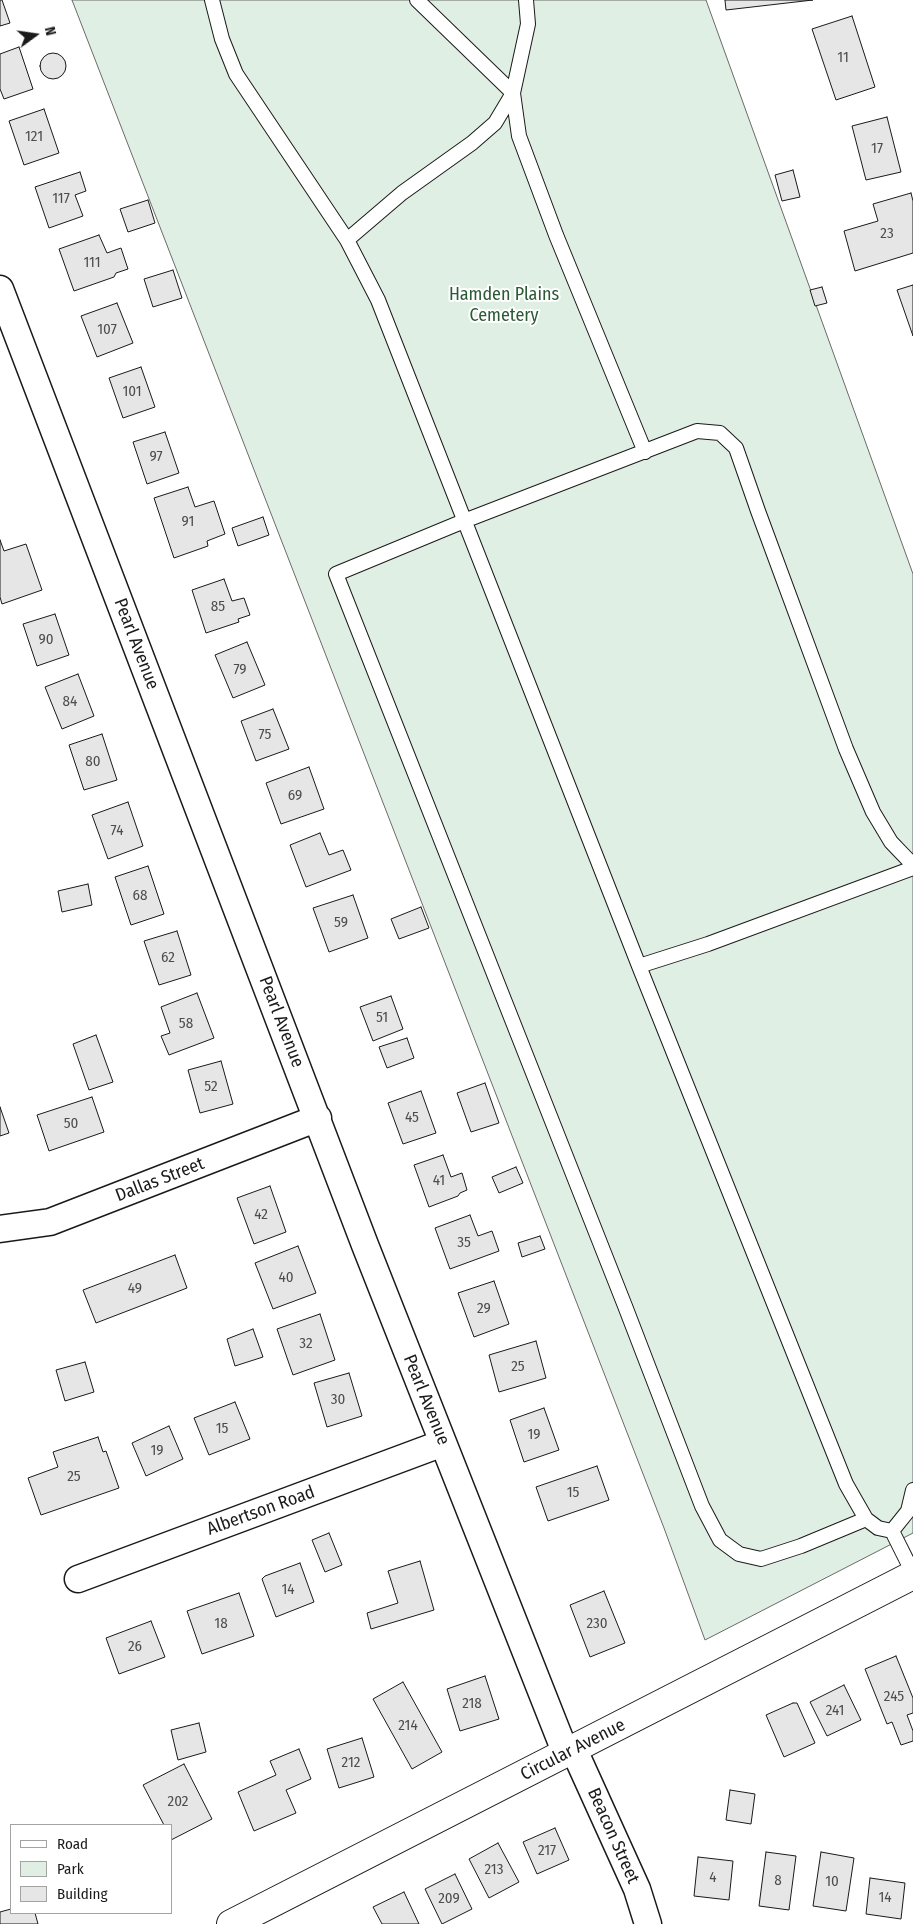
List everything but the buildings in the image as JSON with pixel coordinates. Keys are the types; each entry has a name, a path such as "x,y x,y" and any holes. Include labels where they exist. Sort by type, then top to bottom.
{"main road":[{"name":"Circular Avenue","path":"232,1924 570,1752 913,1574"}],"street":[{"name":"Pearl Avenue","path":"0,288 365,1245 443,1443 570,1752"},
{"name":"Dallas Street","path":"0,1229 50,1222 318,1118"},
{"name":"Albertson Road","path":"78,1579 443,1443"},
{"name":"Beacon Street","path":"570,1752 638,1889 648,1924"}],"lane":[{"path":"212,0 222,39 236,74 347,240 378,300 639,966 846,1484 866,1519 878,1528 892,1531"},
{"path":"417,0 512,93 519,136 540,197 645,452"},
{"path":"347,240 402,193 472,143 495,123 512,93 528,24 526,0"},
{"path":"639,966 708,944 913,867 892,842 873,812 846,749 736,448 720,434 697,431 464,521 336,574 702,1506 720,1540 739,1554 761,1559 801,1546 866,1519"},
{"path":"892,1531 908,1511 913,1490"},
{"path":"892,1531 913,1574"}],"green space":[{"name":"Hamden Plains Cemetery","path":"72,0 706,0 913,574 913,1533 705,1640 664,1528"}]}
